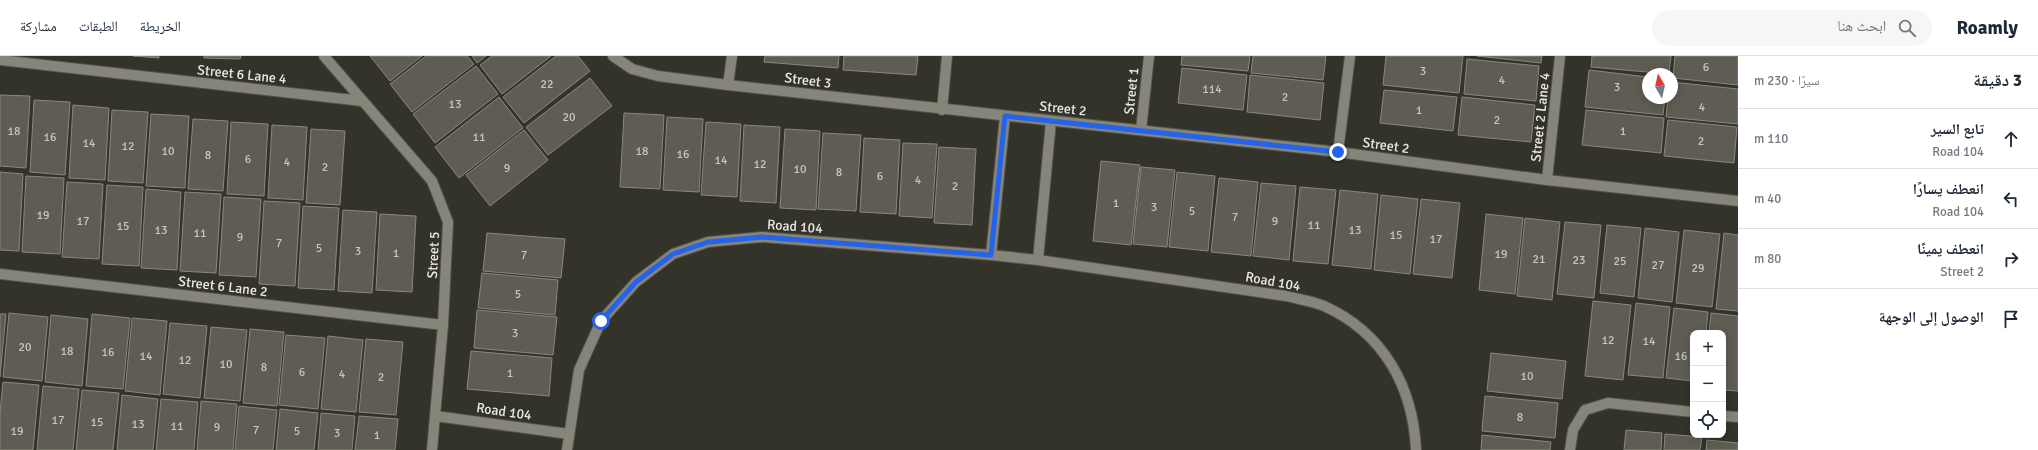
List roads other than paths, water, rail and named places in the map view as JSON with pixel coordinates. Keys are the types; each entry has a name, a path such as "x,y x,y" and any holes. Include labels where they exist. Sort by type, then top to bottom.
{"street":[{"name":"Street 5","path":"324,56 432,181 448,222 443,325 432,450"},
{"name":"Street 3","path":"613,56 632,70 658,76 942,110 1005,116"},
{"path":"728,85 732,56"},
{"path":"942,110 947,56"},
{"name":"Street 1","path":"1141,130 1149,56"},
{"path":"1338,152 1350,56"},
{"name":"Street 2 Lane 4","path":"1547,180 1560,56"},
{"name":"Street 6 Lane 4","path":"0,60 362,101"},
{"path":"991,255 1005,116"},
{"name":"Street 2","path":"1005,116 1338,152 1547,180 1738,201"},
{"path":"1038,260 1051,122"},
{"name":"Road 104","path":"567,450 568,434 579,370 601,321 636,282 673,254 708,242 762,237 1038,260 1286,296 1324,306 1361,328 1389,358 1406,396 1415,425 1416,450"},
{"name":"Street 6 Lane 2","path":"0,274 443,325"},
{"path":"1570,450 1573,430 1585,410 1608,403 1690,412"},
{"name":"Road 104","path":"435,416 568,434"},
{"path":"1726,416 1738,417"}]}
